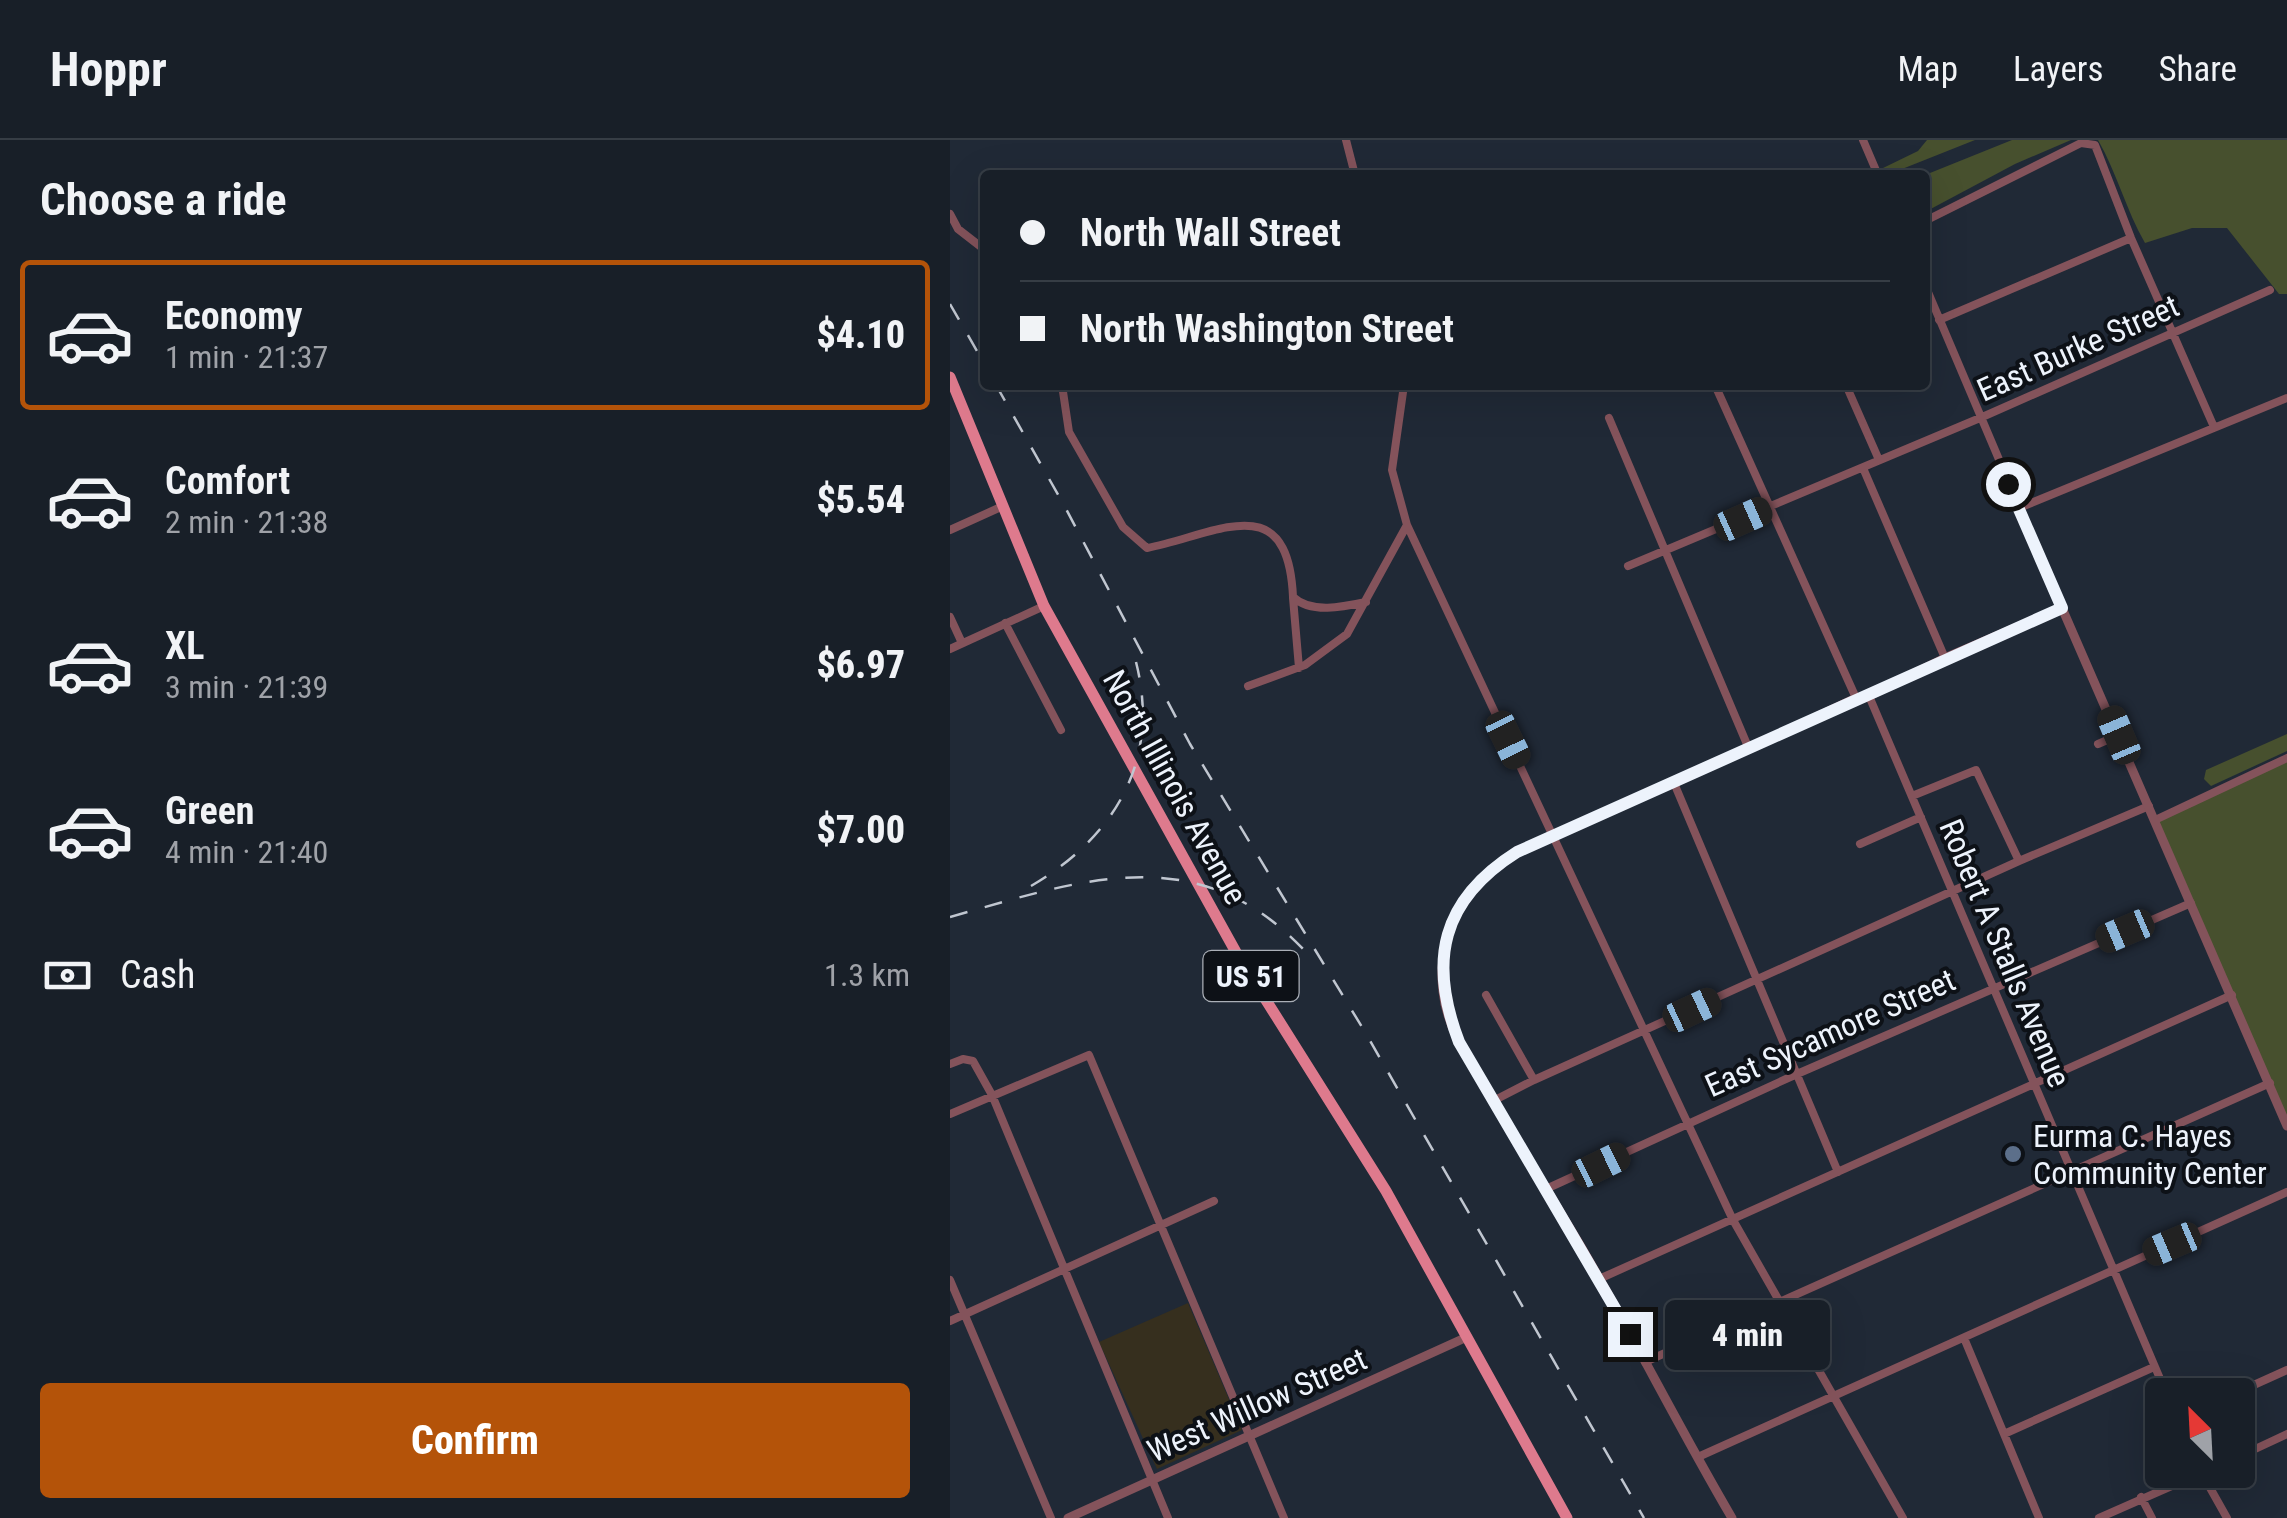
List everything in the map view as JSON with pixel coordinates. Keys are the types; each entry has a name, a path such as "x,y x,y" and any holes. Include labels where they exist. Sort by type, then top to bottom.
{"main road":[{"name":"North Illinois Avenue","path":"950,377 1044,606 1237,954 1386,1191 1567,1518"}],"street":[{"path":"1346,140 1354,170"},
{"path":"1863,140 1876,170"},
{"path":"1930,219 2043,160 2089,142 2099,150 2132,238 2214,427"},
{"path":"950,214 958,229 980,246"},
{"path":"1939,320 2132,238"},
{"name":"East Burke Street","path":"1628,566 1980,418 2270,290"},
{"path":"1930,298 2287,1126"},
{"path":"1063,390 1069,432 1123,527 1135,541 1147,548 1232,526 1260,525 1273,533 1288,553 1299,668"},
{"path":"1403,390 1392,470 1407,525 1732,1220 1902,1518"},
{"path":"1717,390 1856,698"},
{"path":"1848,390 1879,460"},
{"path":"2019,508 2287,398"},
{"path":"1610,418 1750,749"},
{"path":"1863,468 1945,658"},
{"path":"950,530 1003,506"},
{"path":"1248,686 1299,668 1347,634 1407,525"},
{"path":"1293,596 1300,604 1330,608 1366,602"},
{"path":"950,649 1044,606"},
{"path":"1732,1518 1599,1278 1459,1042 1445,1004 1444,958 1452,925 1474,886 1505,860 2062,608"},
{"path":"950,617 962,643"},
{"path":"1005,623 1061,730"},
{"name":"Robert A Stalls Avenue","path":"1868,696 2159,1378"},
{"path":"2098,744 2119,735"},
{"path":"2155,820 2287,758"},
{"path":"1912,796 1976,770 2018,861"},
{"path":"1674,783 1838,1172"},
{"path":"1493,1101 2018,861 2149,806"},
{"path":"1860,844 1921,817"},
{"name":"East Sycamore Street","path":"1546,1189 1797,1074 2191,903"},
{"path":"1599,1278 2232,994"},
{"path":"1486,995 1534,1080"},
{"path":"950,1114 1089,1055 1284,1518"},
{"path":"950,1064 963,1059 973,1061 992,1094 1168,1518"},
{"path":"1645,1362 2270,1083"},
{"path":"1698,1457 2287,1192"},
{"path":"950,1321 1214,1201"},
{"path":"950,1280 1051,1518"},
{"name":"West Willow Street","path":"1068,1518 1467,1336"},
{"path":"1964,1338 2039,1518"},
{"path":"2004,1434 2154,1367"},
{"path":"2255,1385 2287,1370"},
{"path":"2255,1449 2287,1434"},
{"path":"2099,1518 2163,1488"},
{"path":"2212,1488 2227,1518"},
{"path":"2140,1498 2152,1518"}],"shaded area":[{"path":"1188,1303 1242,1430 1157,1469 1099,1342"}],"green space":[{"path":"1927,140 1975,140 1900,170 1883,168 1918,151"},
{"path":"2012,140 2071,140 2015,164 1930,209 1930,173"},
{"path":"2098,140 2287,140 2287,294 2279,294 2227,228 2192,228 2145,243"},
{"path":"2287,734 2287,751 2211,786 2204,779 2206,770"},
{"path":"2287,758 2287,1128 2155,820"}],"railway":[{"path":"950,304 980,356"},
{"path":"999,390 1190,744 1365,1032 1644,1518"},
{"path":"1031,886 1086,844 1108,819 1124,792 1136,763 1142,731 1136,662"},
{"path":"950,917 1090,882 1135,877 1179,880 1221,892 1263,914 1304,950"}],"place":[{"name":"Eurma C. Hayes Community Center","path":"2013,1154"}],"route":[{"path":"1630,1334 1459,1042 1442,990 1452,925 1474,886 1517,852 2062,608 2008,484"}]}
